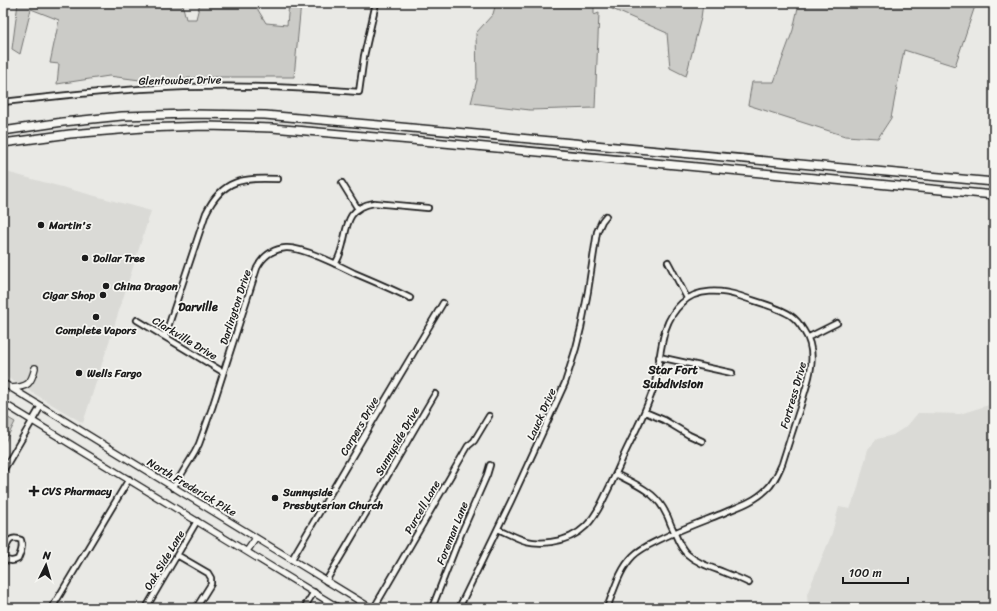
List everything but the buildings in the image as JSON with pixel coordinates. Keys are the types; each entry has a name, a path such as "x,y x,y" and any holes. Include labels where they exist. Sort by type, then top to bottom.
{"highway":[{"path":"3,131 63,122 122,116 250,114 994,182"},
{"path":"3,145 70,134 109,130 179,126 272,128 994,195"}],"main road":[{"path":"10,388 22,388 30,382 33,378 35,368"},
{"name":"North Frederick Pike","path":"3,383 372,608"},
{"path":"3,403 339,608"},
{"path":"246,551 256,538"}],"street":[{"name":"Glentowber Drive","path":"3,102 141,89 269,88 359,92 364,56 376,3"},
{"path":"165,336 206,213 213,200 226,186 238,181 251,179 278,179"},
{"path":"342,183 358,209"},
{"path":"335,264 340,255 349,220 358,209 367,204 374,203 428,208"},
{"name":"Lauck Drive","path":"459,608 498,529 545,428 567,376 581,328 590,284 597,232 602,220 606,216"},
{"name":"Darlington Drive","path":"173,488 199,444 257,268 264,257 279,249 292,248 302,250 410,298"},
{"path":"498,529 518,538 536,542 555,541 572,536 584,528 595,516 645,412 655,384 664,333 670,318 687,298 668,262"},
{"name":"Fortress Drive","path":"607,608 621,573 632,557 648,545 675,532 746,504 759,496 773,482 782,464 811,369 812,351 808,337 795,319 788,314 724,292 696,294 687,298"},
{"name":"Carpers Drive","path":"292,559 443,303"},
{"name":"Clarkville Drive","path":"137,320 223,372"},
{"path":"808,337 837,323"},
{"path":"659,357 732,373"},
{"name":"Sunnyside Drive","path":"326,581 435,394"},
{"path":"3,471 41,406"},
{"path":"645,412 664,420 702,441"},
{"name":"Purcell Lane","path":"372,608 468,446 474,441 489,416"},
{"name":"Foreman Lane","path":"432,608 490,465"},
{"path":"616,474 653,495 663,508 680,544 689,556 699,562 749,583"},
{"path":"52,608 129,479"},
{"name":"Oak Side Lane","path":"146,608 197,521"},
{"path":"3,556 9,542 12,539 16,538 21,540 22,550 18,559 10,561 3,559"},
{"path":"177,554 208,573 211,578 211,584 196,608"},
{"path":"304,608 314,592"}],"shaded area":[{"path":"18,3 182,3 186,19 196,19 200,3 257,3 258,10 266,23 287,25 289,3 301,3 294,77 215,77 140,80 109,76 57,84 59,64 50,63 59,20 31,9 20,54 12,49"},
{"path":"496,3 594,3 594,15 599,13 595,108 530,110 471,103 477,80 476,33 493,14"},
{"path":"609,3 703,3 701,18 686,76 670,68 667,33 610,8"},
{"path":"799,3 976,3 955,66 904,50 891,118 878,138 845,136 748,105 752,82 774,82 793,30"},
{"path":"6,172 151,211 83,423 3,375 3,186"},
{"path":"994,402 994,608 808,608 807,594 831,536 839,507 850,509 857,491 868,449 877,439 893,435 907,426 918,413 960,414 992,404"},
{"path":"3,415 15,422 3,446"}],"place":[{"name":"Martin's","path":"41,225"},
{"name":"Dollar Tree","path":"85,258"},
{"name":"China Dragon","path":"106,286"},
{"name":"Cigar Shop","path":"103,295"},
{"name":"Complete Vapors","path":"96,317"},
{"name":"Wells Fargo","path":"79,373"},
{"name":"CVS Pharmacy","path":"34,491"},
{"name":"Sunnyside Presbyterian Church","path":"275,498"}],"district":[{"name":"Darville","path":"198,307"},
{"name":"Star Fort Subdivision","path":"673,377"}]}
